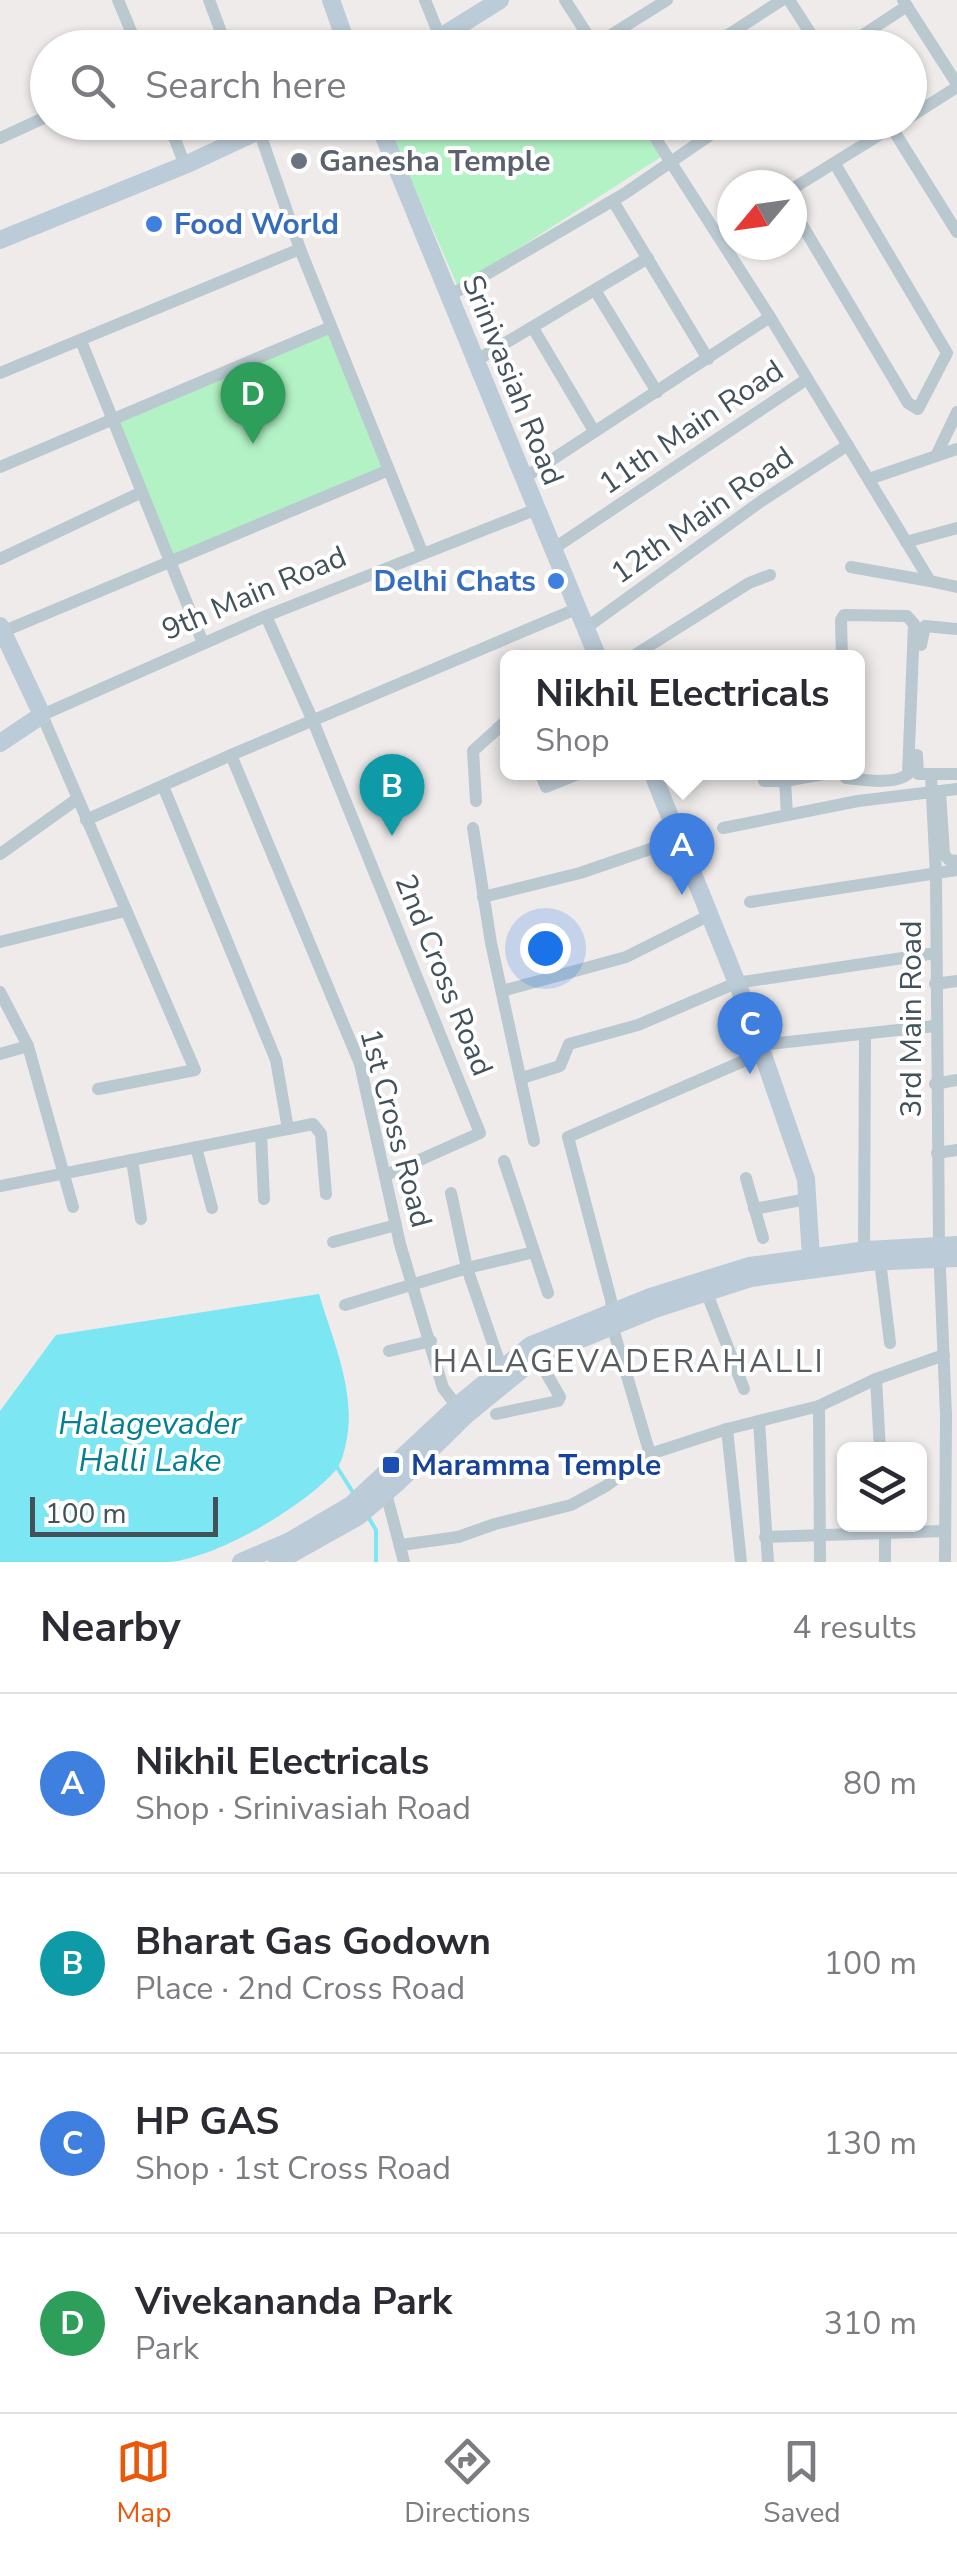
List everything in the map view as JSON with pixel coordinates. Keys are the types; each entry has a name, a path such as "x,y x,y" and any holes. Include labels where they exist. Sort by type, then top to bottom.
{"street":[{"path":"118,0 130,30"},
{"path":"209,0 221,30"},
{"path":"330,0 341,30"},
{"path":"426,0 437,30"},
{"path":"451,30 500,0"},
{"path":"565,0 585,30"},
{"path":"621,30 667,0"},
{"path":"737,30 786,0 807,30"},
{"path":"868,30 905,3 922,30"},
{"path":"927,38 957,85 927,105"},
{"path":"0,138 30,124"},
{"path":"176,140 186,165"},
{"path":"0,240 186,165 233,140"},
{"path":"262,140 300,250 422,552"},
{"name":"Srinivasiah Road","path":"385,140 595,650"},
{"path":"657,140 717,233"},
{"path":"449,296 613,201 702,140"},
{"path":"807,180 872,140"},
{"path":"905,140 957,232"},
{"path":"807,233 908,403 918,408 946,354 834,164"},
{"path":"613,201 708,359"},
{"path":"0,373 300,250"},
{"path":"477,360 648,258"},
{"path":"734,260 930,581"},
{"path":"595,290 657,392"},
{"path":"524,478 770,318"},
{"path":"0,466 331,327"},
{"path":"533,328 594,431"},
{"path":"81,340 203,643"},
{"name":"11th Main Road","path":"553,549 807,379"},
{"path":"936,456 957,412"},
{"name":"12th Main Road","path":"586,628 760,502 848,445"},
{"path":"868,479 957,449"},
{"path":"98,1090 195,1070 1,629 389,470"},
{"path":"0,559 142,492"},
{"name":"9th Main Road","path":"0,743 42,715 203,643 536,509"},
{"path":"906,542 957,528"},
{"path":"851,567 957,587"},
{"path":"643,650 749,583 770,574"},
{"path":"86,820 576,608"},
{"name":"2nd Cross Road","path":"266,616 314,721 480,1133 386,1175"},
{"path":"842,650 842,616 907,616 914,624 908,774 901,780 865,779"},
{"path":"957,629 930,624 922,630 917,771 931,776 957,774"},
{"path":"476,801 473,750 500,726"},
{"name":"1st Cross Road","path":"231,755 360,1064 396,1225 443,1388 456,1406"},
{"path":"931,776 944,854 957,861"},
{"path":"543,780 546,787 563,780"},
{"path":"655,780 761,1049 806,1179 811,1257"},
{"path":"764,781 785,780 787,816"},
{"path":"858,780 858,801"},
{"path":"163,786 276,1060 288,1128"},
{"path":"722,828 858,801 957,790"},
{"name":"3rd Main Road","path":"935,792 937,1154 948,1252 944,1355 951,1415 945,1562"},
{"path":"0,854 77,799"},
{"path":"472,828 534,1142"},
{"path":"483,897 580,873 703,831"},
{"path":"750,902 957,870"},
{"path":"0,942 126,911"},
{"path":"502,991 626,957 708,916"},
{"name":"2nd Cross Road","path":"522,1078 560,1066 569,1044 638,1025 736,983 936,953"},
{"path":"936,984 957,981"},
{"path":"0,992 28,1046 73,1207"},
{"path":"650,1454 568,1137 761,1049 936,1026"},
{"path":"864,1250 865,1035"},
{"path":"0,1054 28,1046"},
{"path":"936,1084 957,1080"},
{"path":"0,1186 313,1124 318,1128 326,1194"},
{"path":"261,1134 264,1199"},
{"path":"196,1148 212,1208"},
{"path":"937,1154 957,1150"},
{"path":"132,1160 141,1218"},
{"path":"504,1161 548,1294"},
{"path":"746,1178 763,1238"},
{"path":"450,1193 467,1268 501,1367"},
{"path":"754,1209 807,1199"},
{"path":"333,1242 396,1225"},
{"path":"276,1562 367,1502 537,1356 613,1319 749,1266 864,1250 948,1252"},
{"path":"345,1305 534,1252"},
{"path":"241,1562 367,1502 456,1406 531,1345 751,1278 948,1252"},
{"path":"880,1262 890,1343"},
{"path":"706,1291 744,1388"},
{"path":"388,1351 431,1342"},
{"path":"401,1545 458,1537 571,1506 650,1454 727,1429 820,1406 876,1379 944,1355"},
{"path":"496,1414 558,1402 560,1397 537,1356"},
{"path":"876,1379 880,1442"},
{"path":"820,1406 820,1562"},
{"path":"760,1421 768,1562"},
{"path":"727,1429 740,1562"},
{"path":"367,1502 401,1545 404,1562"},
{"path":"927,1530 944,1531"},
{"path":"765,1537 852,1532"},
{"path":"886,1532 886,1562"}],"green space":[{"path":"394,140 649,140 661,157 458,287"},
{"path":"331,327 389,470 174,558 116,417"}],"water":[{"name":"Halagevader Halli Lake","path":"319,1294 342,1368 349,1424 341,1462 321,1485 258,1528 189,1558 169,1562 0,1562 0,1411 56,1335"}],"waterway":[{"path":"335,1464 354,1494"},
{"path":"367,1515 376,1530 376,1562"}],"place":[{"name":"Ganesha Temple","path":"299,161"},
{"name":"Food World","path":"154,224"},
{"name":"Vivekananda Park","path":"253,444"},
{"name":"Delhi Chats","path":"556,581"},
{"name":"Bharat Gas Godown","path":"392,836"},
{"name":"Nikhil Electricals","path":"682,895"},
{"name":"HP GAS","path":"750,1074"},
{"name":"Maramma Temple","path":"391,1465"}],"district":[{"name":"HALAGEVADERAHALLI","path":"629,1361"}]}
